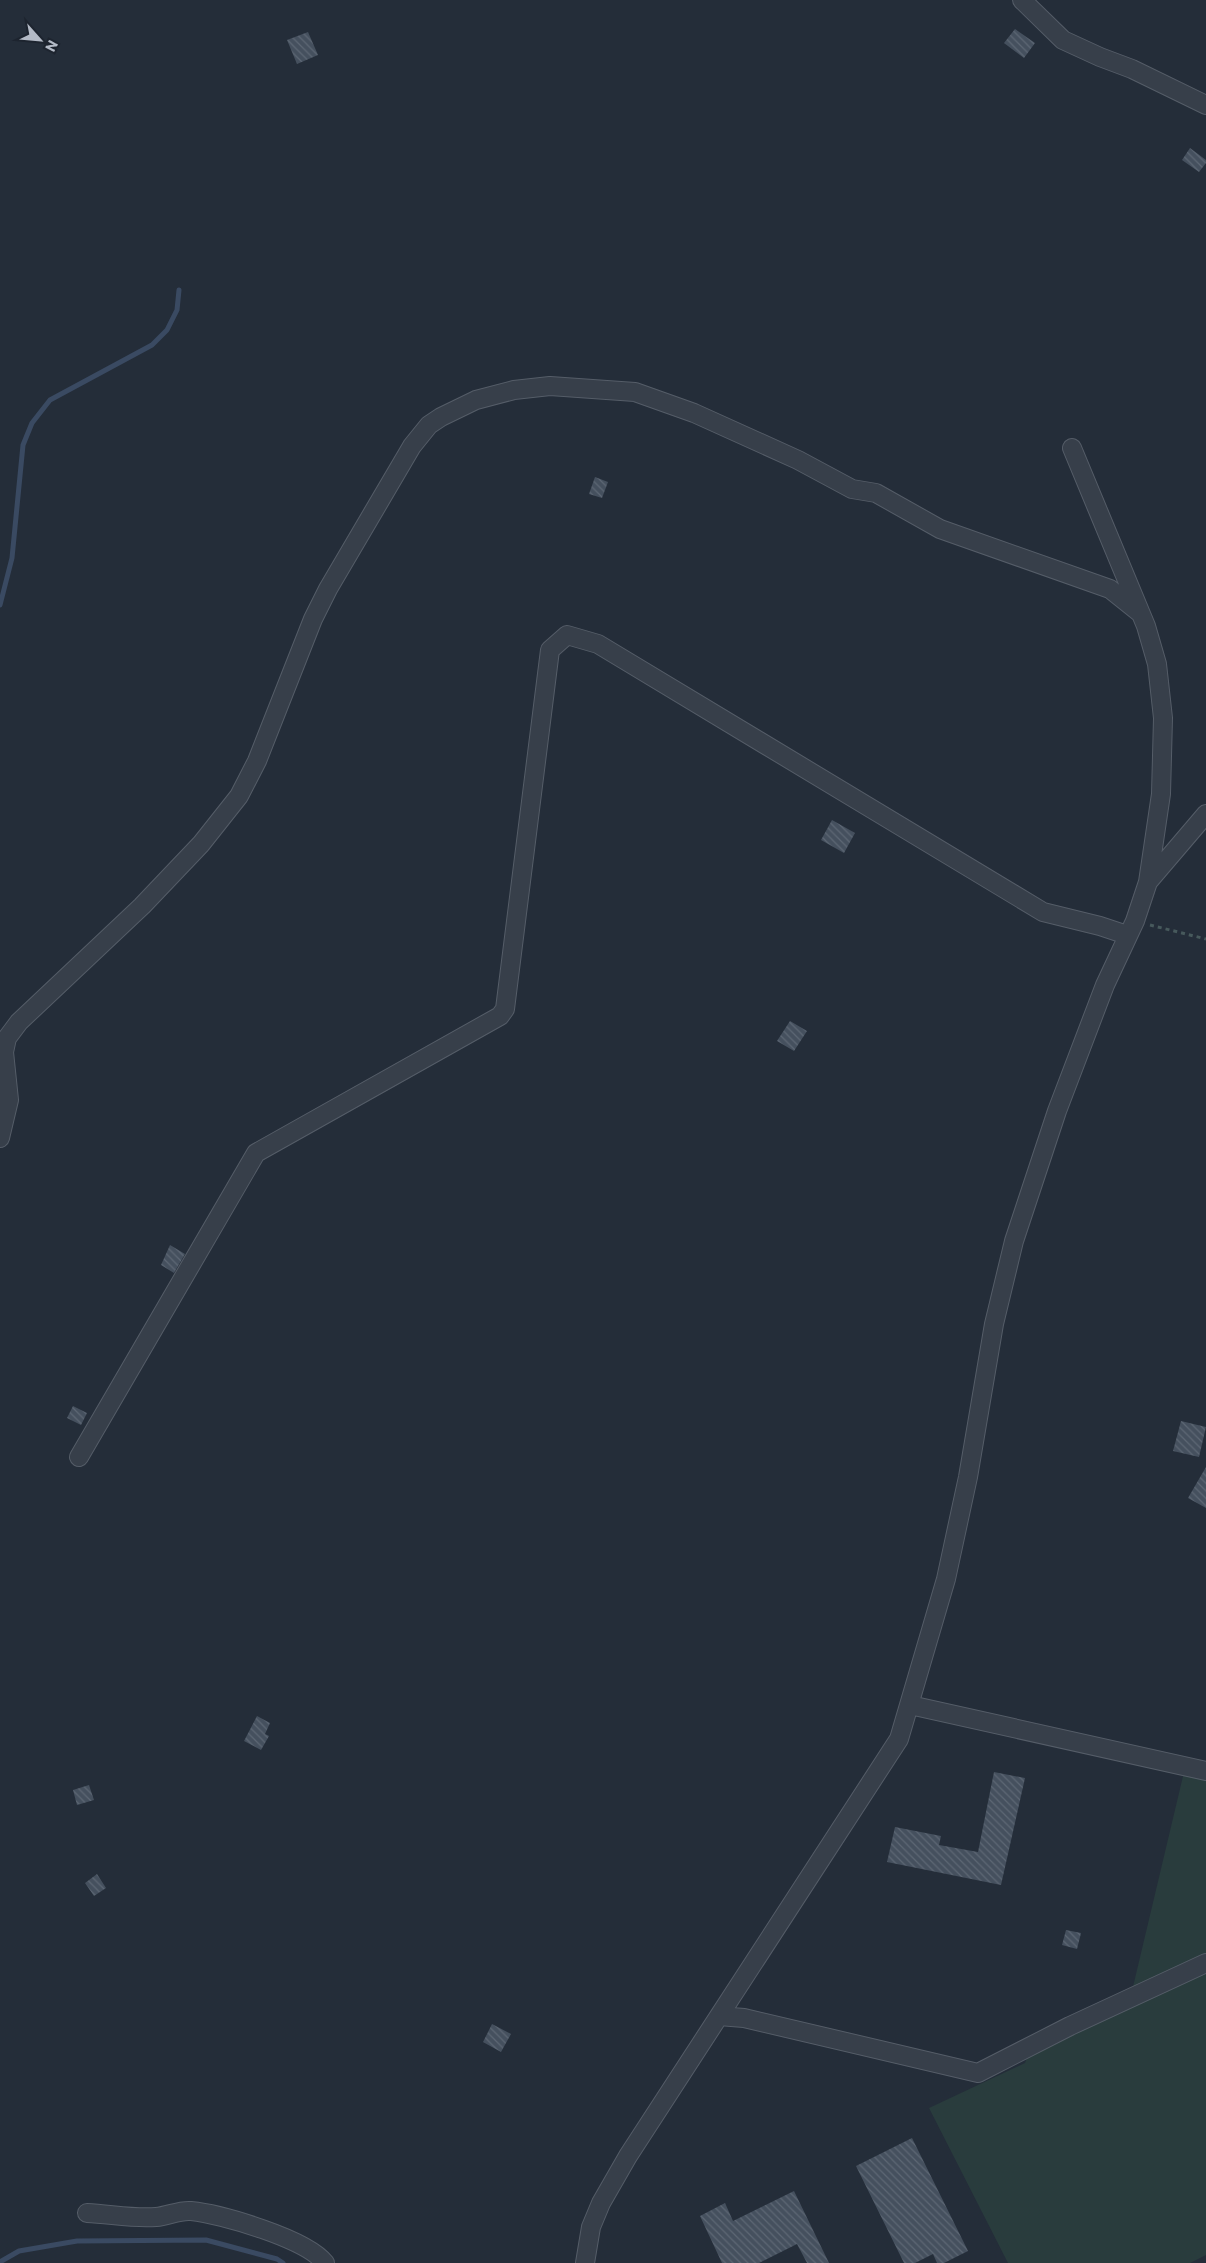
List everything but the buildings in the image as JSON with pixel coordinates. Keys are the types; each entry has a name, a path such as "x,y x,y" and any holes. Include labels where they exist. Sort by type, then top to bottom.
{"street":[{"path":"1022,0 1063,40 1132,69 1206,105"},
{"path":"0,1138 9,1100 4,1052 7,1038 19,1022 142,906 201,844 240,796 258,762 316,612 328,589 407,455 429,425 441,416 476,400 514,390 550,386 635,392 666,402 798,460 852,489 876,493 940,530 1110,589 1142,615"},
{"path":"585,2263 591,2226 601,2203 628,2156 884,1764 898,1739 910,1705 948,1569 968,1477 994,1324 1014,1241 1057,1111 1105,985 1131,928 1148,882 1161,794 1163,718 1157,664 1142,615 1072,448"},
{"path":"79,1457 256,1153 500,1016 505,1009 550,650 567,635 598,644 1043,912 1100,926 1131,928"},
{"path":"1148,882 1206,814"},
{"path":"910,1705 1206,1771"},
{"path":"719,2016 744,2018 978,2073 1070,2026 1206,1963"},
{"path":"87,2213 156,2217 188,2211 206,2214 289,2239 310,2250 326,2263"}],"path":[{"path":"1131,928 1206,939"}],"shaded area":[{"path":"1184,1772 1206,1777 1206,1956 1132,1991"},
{"path":"1206,1968 1206,2255 1190,2263 1008,2263 929,2108 1025,2063 1028,2055"}],"waterway":[{"path":"0,605 12,558 23,445 32,423 50,400 152,345 167,330 177,310 179,290"},
{"path":"0,2262 19,2251 77,2241 206,2240 277,2259 283,2263"}]}
